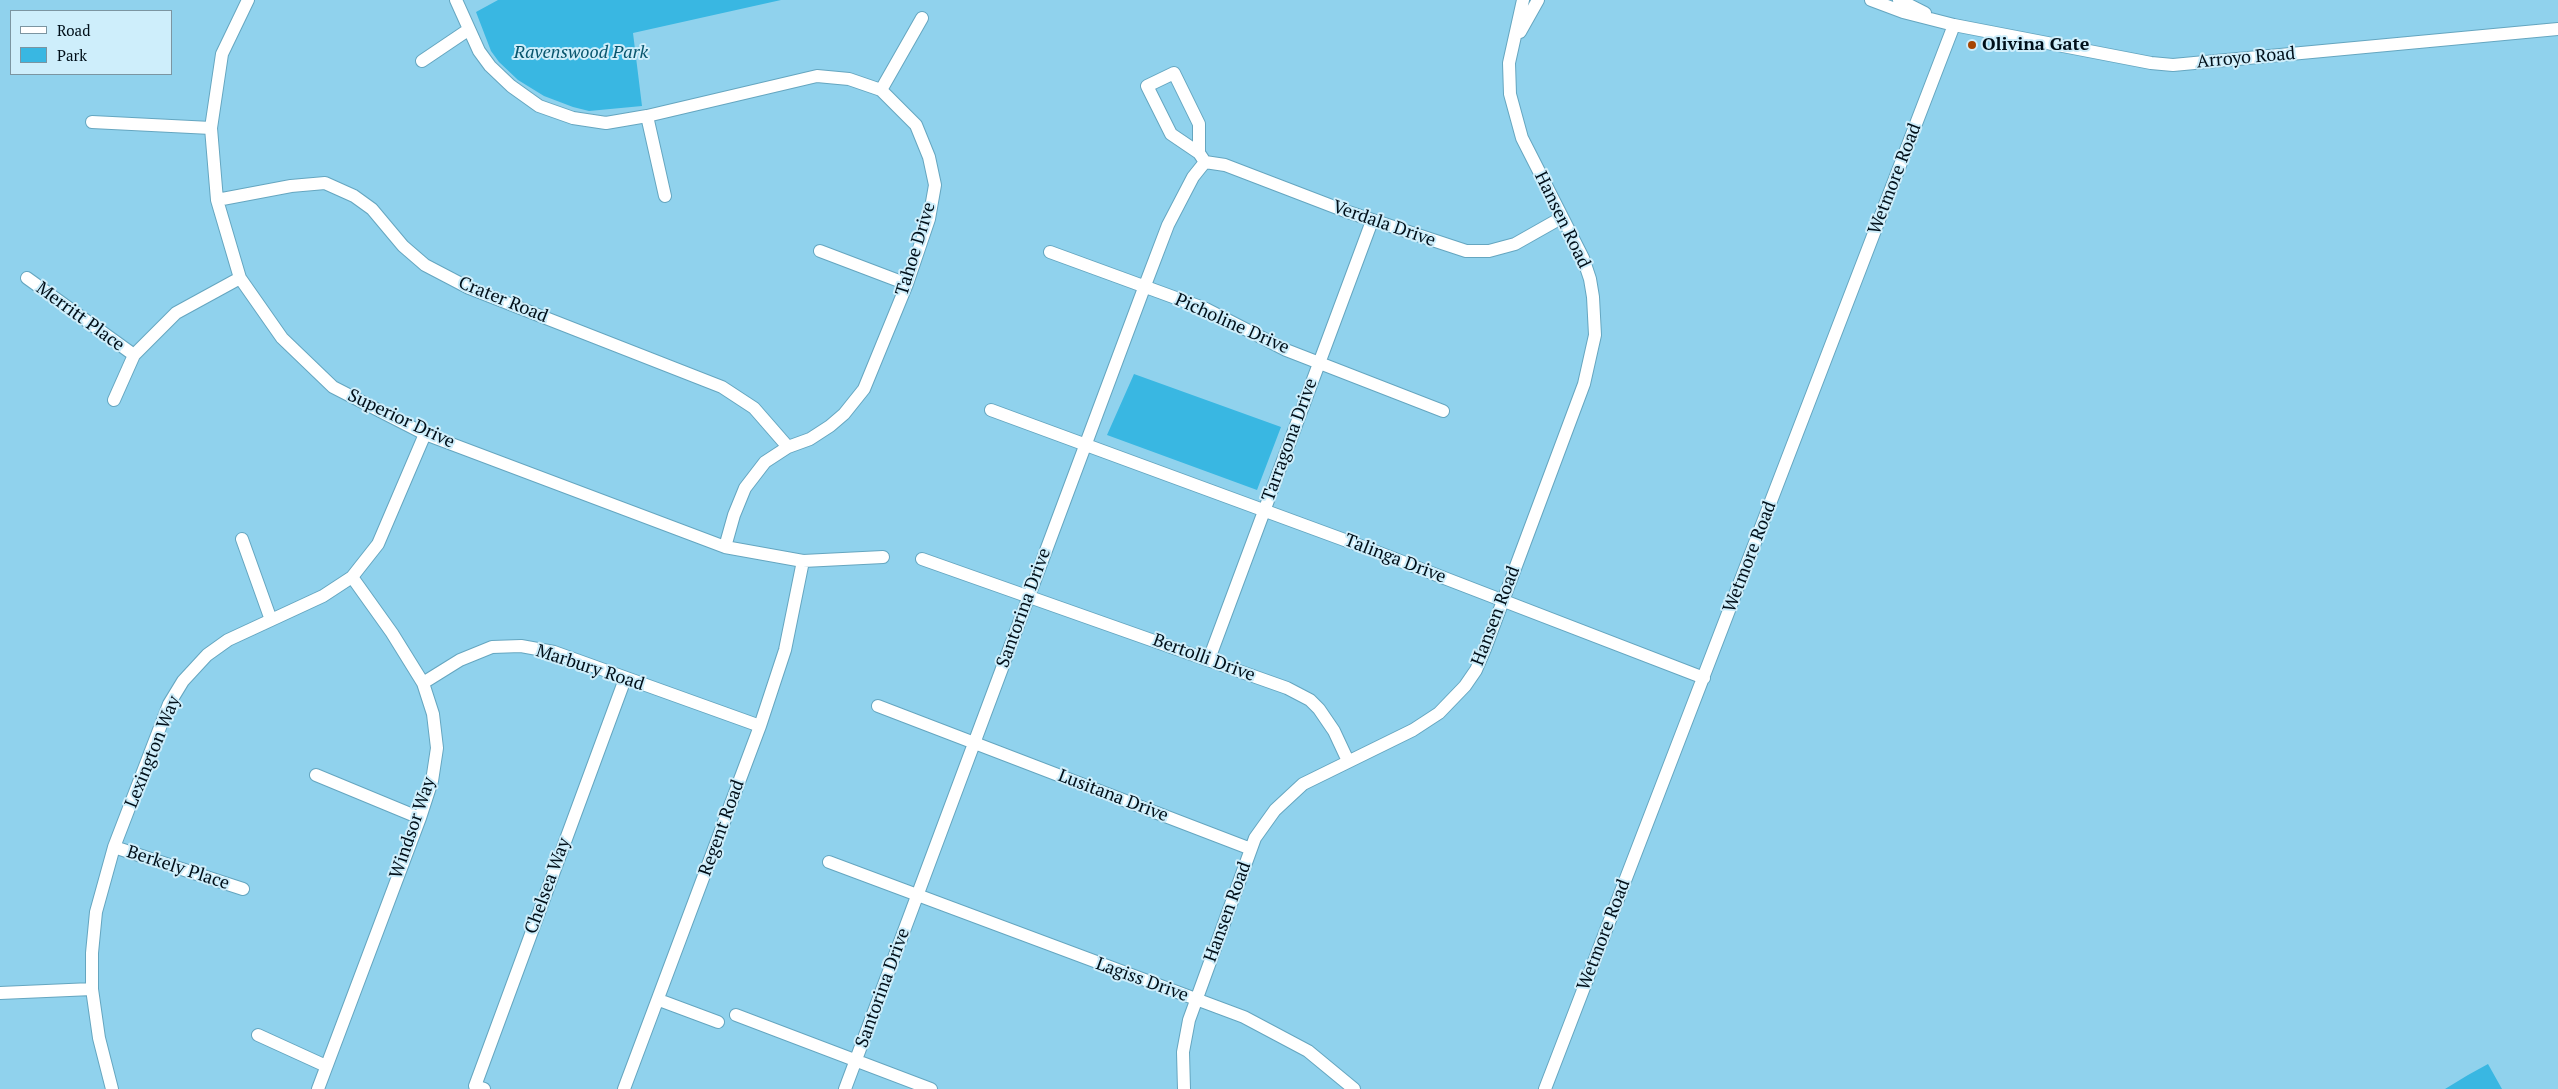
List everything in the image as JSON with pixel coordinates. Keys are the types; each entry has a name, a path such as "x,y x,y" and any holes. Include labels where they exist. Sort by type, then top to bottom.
{"street":[{"name":"Superior Drive","path":"248,0 222,54 211,128 217,200 240,278 282,338 332,387 425,434 725,547 803,561 883,557"},
{"name":"Tahoe Drive","path":"456,0 468,30 479,51 490,66 511,86 539,106 573,118 606,122 647,116 818,76 849,79 881,90 916,125 929,157 935,185 928,219 907,284 864,389 844,414 830,426 810,439 788,447 766,462 744,488 725,547"},
{"name":"Hansen Road","path":"1184,1089 1183,1050 1196,1000 1254,838 1288,796 1303,784 1414,730 1439,713 1459,694 1476,670 1584,384 1593,354 1595,316 1590,279 1583,258 1561,218 1516,124 1508,80 1511,47 1523,0"},
{"name":"Hansen Road","path":"1511,47 1538,0"},
{"name":"Arroyo Road","path":"1871,0 1903,12 1954,25 2151,63 2173,65 2558,29"},
{"name":"Arroyo Road","path":"1899,0 1938,20"},
{"path":"881,90 922,18"},
{"name":"Wetmore Road","path":"1545,1089 1954,25"},
{"path":"422,61 468,30"},
{"path":"1174,73 1199,124 1202,158 1171,134 1147,86 1174,73"},
{"path":"647,116 666,196"},
{"path":"92,122 211,128"},
{"name":"Verdala Drive","path":"1202,158 1372,221 1446,245 1477,251 1489,251 1515,244 1561,218"},
{"name":"Santorina Drive","path":"845,1089 976,744 1027,597 1144,288 1180,201 1202,158"},
{"name":"Crater Road","path":"217,200 291,186 325,183 354,196 372,209 403,246 425,265 469,288 722,387 754,408 788,447"},
{"name":"Tarragona Drive","path":"1209,659 1372,221"},
{"path":"820,251 907,284"},
{"name":"Picholine Drive","path":"1050,252 1144,288 1206,309 1286,350 1443,412"},
{"name":"Merritt Place","path":"26,278 134,355"},
{"path":"114,400 134,355 176,312 240,278"},
{"name":"Talinga Drive","path":"991,410 1084,446 1264,510 1704,678"},
{"name":"Lexington Way","path":"112,1089 99,1038 92,989 96,912 114,847 169,704 183,681 214,650 228,640 323,596 352,577 378,544 425,434"},
{"path":"242,539 271,620"},
{"name":"Bertolli Drive","path":"922,559 1027,597 1080,613 1287,688 1310,700 1325,717 1348,761"},
{"name":"Regent Road","path":"624,1089 659,1000 760,726 785,650 803,561"},
{"name":"Windsor Way","path":"318,1089 420,818 432,781 437,748 433,714 423,683 392,633 352,577"},
{"name":"Marbury Road","path":"423,683 460,660 492,647 521,646 554,652 760,726"},
{"name":"Chelsea Way","path":"484,1089 475,1086 625,679"},
{"name":"Lusitana Drive","path":"878,706 1251,849"},
{"path":"316,775 420,818"},
{"name":"Berkely Place","path":"114,847 243,889"},
{"name":"Lagiss Drive","path":"830,862 1244,1017 1290,1040 1331,1068 1354,1089"},
{"path":"0,993 92,989"},
{"path":"659,1000 718,1022"},
{"path":"736,1015 931,1089"},
{"path":"258,1035 326,1066"}],"green space":[{"name":"Ravenswood Park","path":"498,0 781,0 633,33 642,106 589,111 544,96 518,80 499,62 491,51 476,12"},
{"path":"1134,374 1281,427 1257,490 1107,435"},
{"path":"2488,1064 2502,1089 2445,1089 2468,1075"}],"place":[{"name":"Olivina Gate","path":"1972,45"}]}
